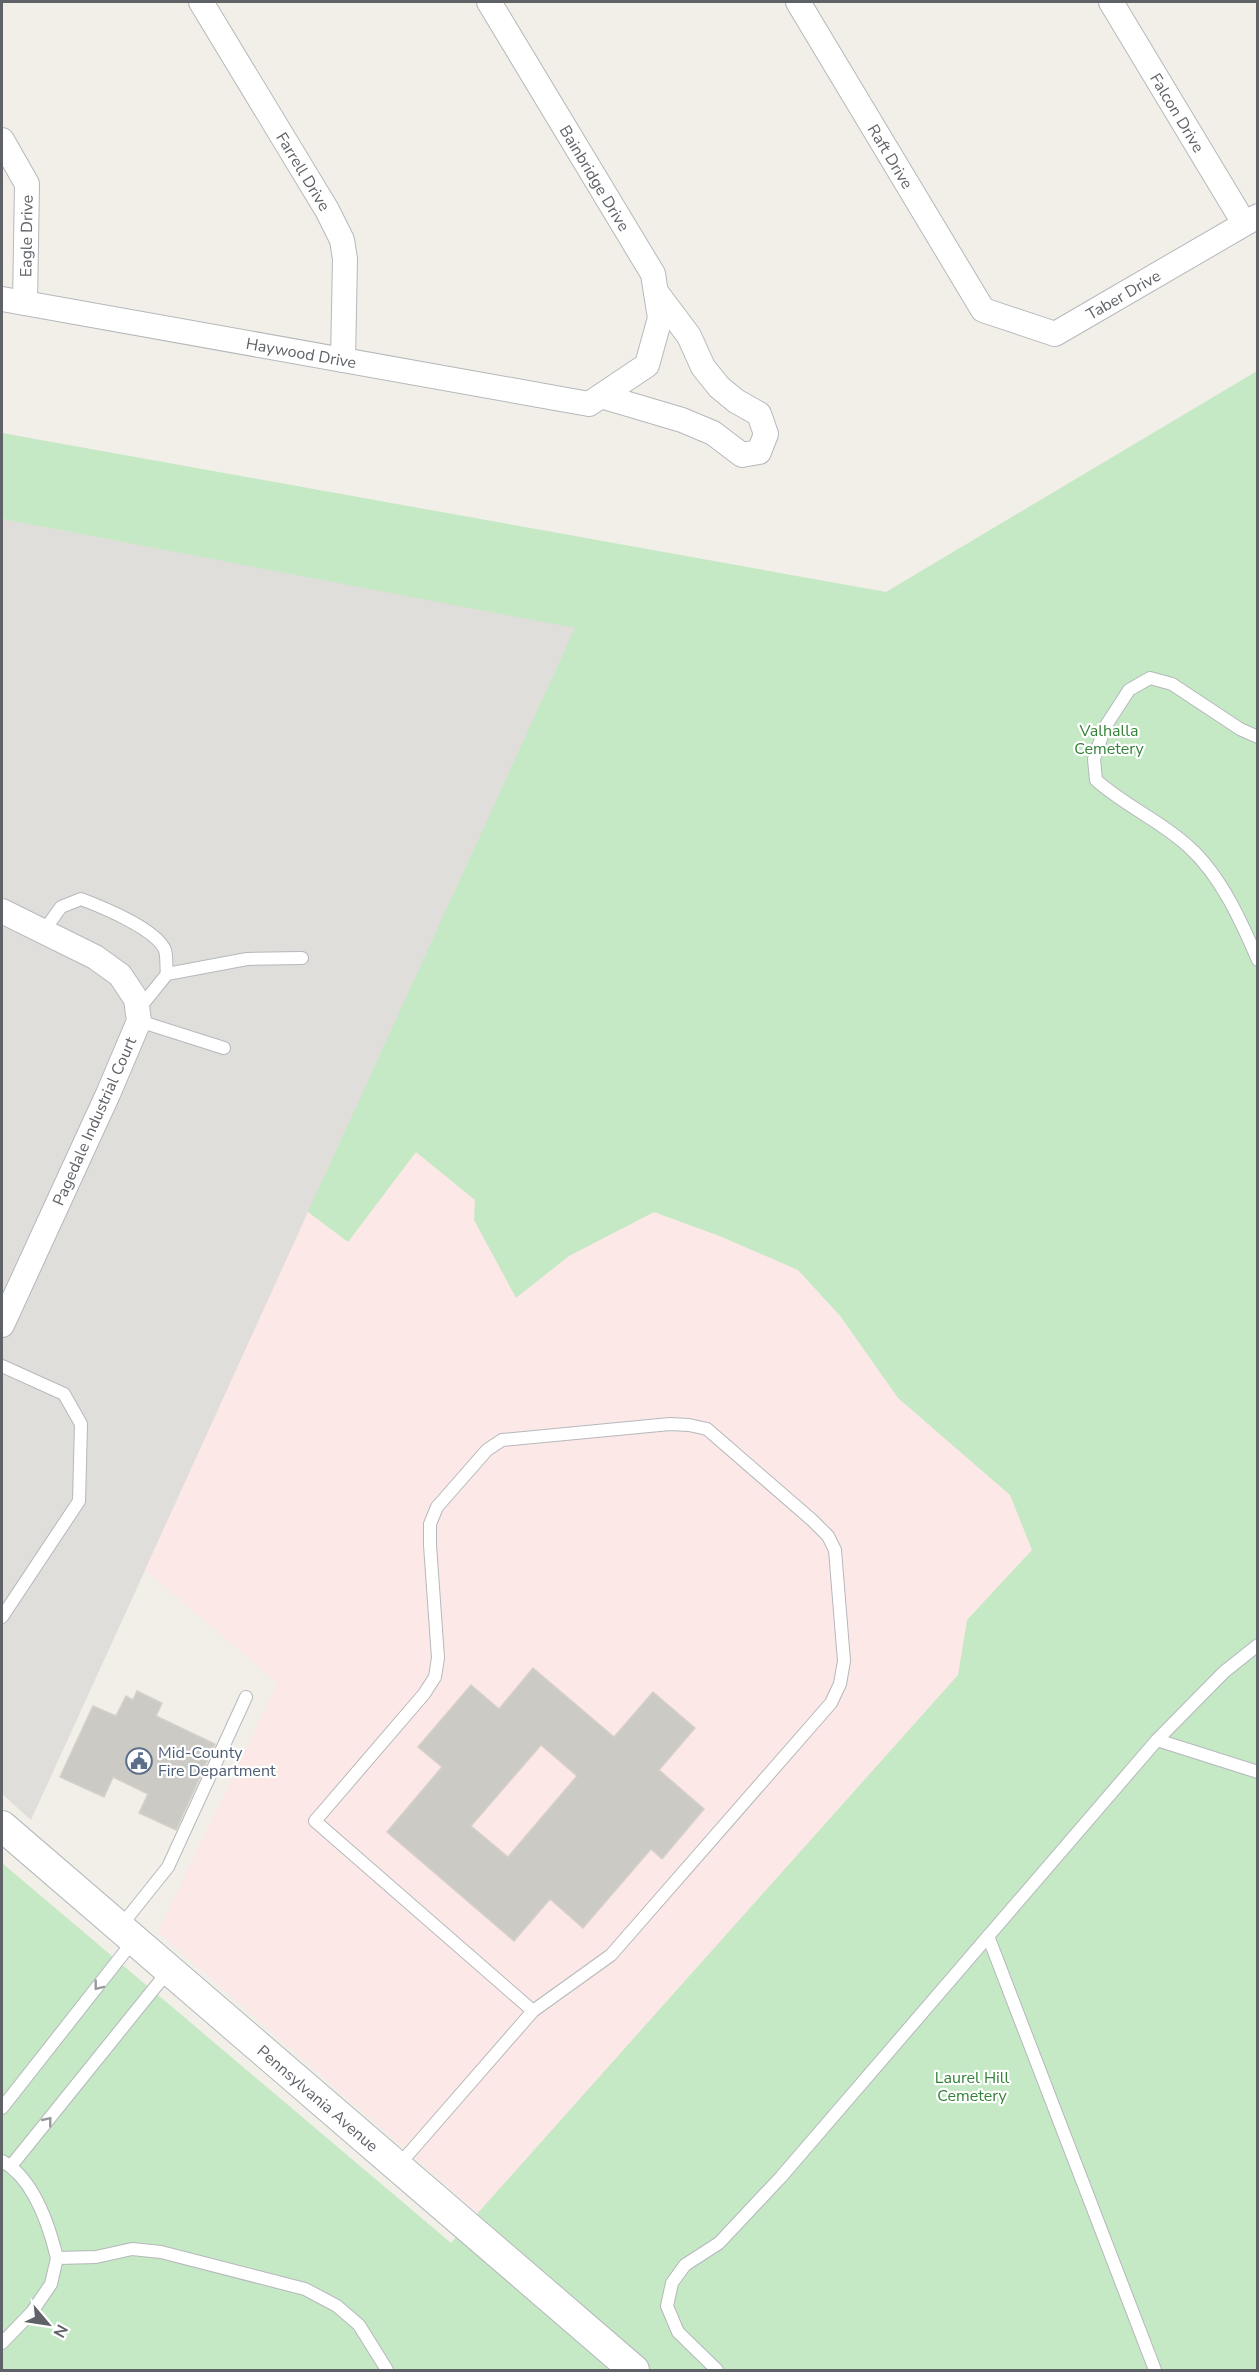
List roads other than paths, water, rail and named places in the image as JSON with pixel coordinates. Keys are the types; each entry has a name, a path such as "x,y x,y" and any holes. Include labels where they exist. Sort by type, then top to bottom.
{"street":[{"name":"Farrell Drive","path":"201,2 327,210 342,240 345,259 343,360"},
{"name":"Bainbridge Drive","path":"489,2 653,274 660,318 647,365"},
{"name":"Raft Drive","path":"798,2 983,310"},
{"name":"Falcon Drive","path":"1111,2 1251,220"},
{"name":"Eagle Drive","path":"2,140 27,184 26,303"},
{"name":"Taber Drive","path":"983,310 1055,334 1251,220"},
{"name":"Haywood Drive","path":"601,396 682,420 712,433 742,455 759,452 766,434 759,414 736,401 719,387 703,367 689,336 656,291"},
{"name":"Haywood Drive","path":"2,299 589,404 647,365"},
{"path":"2,912 94,957 120,975 136,999 138,1016"},
{"name":"Pagedale Industrial Court","path":"2,1325 108,1094 138,1016"},
{"name":"Pennsylvania Avenue","path":"2,1826 634,2370"}],"lane":[{"path":"1257,737 1240,729 1172,684 1150,678 1129,690 1105,727 1094,759 1096,780 1113,795 1190,847 1216,879 1245,930 1257,960"},
{"path":"43,932 61,907 81,899 148,932 165,950 167,974 138,1016 225,1048"},
{"path":"167,974 247,959 302,958"},
{"path":"2,1366 64,1394 81,1424 79,1502 2,1617"},
{"path":"398,2167 533,2011 611,1955 831,1703 840,1684 844,1661 835,1550 828,1536 708,1429 670,1424 502,1440 487,1450 437,1507 430,1524 438,1658 435,1677 424,1694 315,1821 533,2011"},
{"path":"717,2370 678,2332 667,2306 672,2283 685,2265 719,2243 781,2177 1157,1740 1224,1672 1257,1645"},
{"path":"2,2108 127,1934 168,1867 246,1697"},
{"path":"1157,1740 1257,1772"},
{"path":"988,1935 1155,2370"},
{"path":"2,2343 32,2312 51,2284 57,2258 51,2233 36,2199 6,2164 169,1970"},
{"path":"57,2258 96,2257 132,2249 161,2252 305,2289 337,2306 359,2325 387,2370"}],"place":[{"name":"Mid-County Fire Department","path":"139,1761"}],"park label":[{"name":"Valhalla Cemetery","path":"1109,739"},
{"name":"Laurel Hill Cemetery","path":"972,2086"}]}
